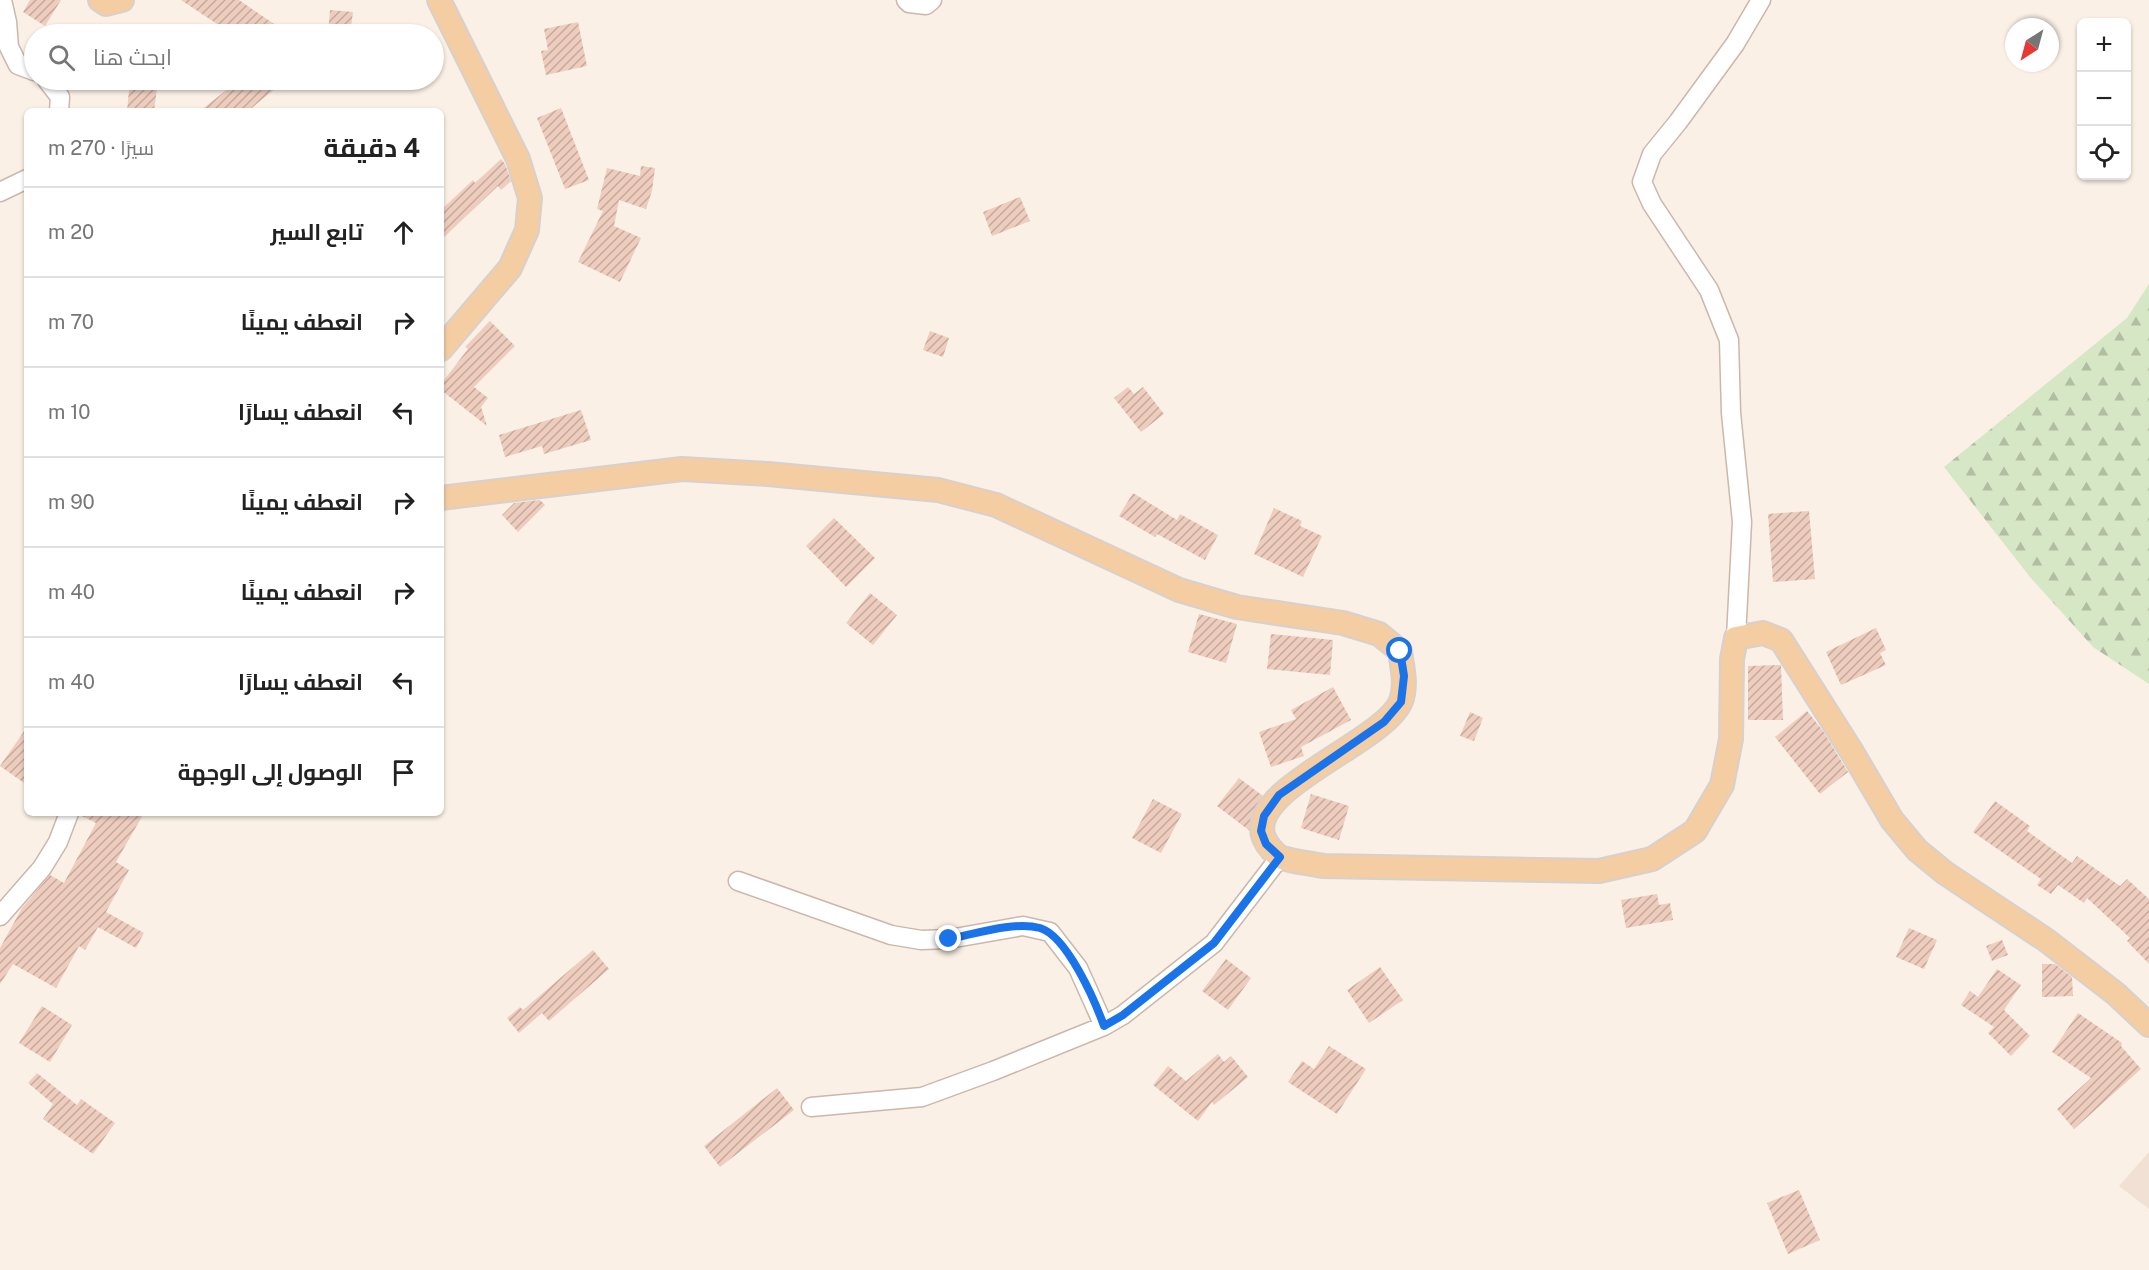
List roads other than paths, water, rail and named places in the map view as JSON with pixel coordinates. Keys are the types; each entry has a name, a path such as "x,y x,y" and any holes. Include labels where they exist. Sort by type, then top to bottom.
{"main road":[{"path":"100,0 106,4 122,0"},
{"path":"439,0 518,159 530,198 527,230 510,268 444,345"},
{"path":"444,498 682,469 768,474 938,490 996,506 1179,590 1237,607 1343,623 1379,634 1400,651 1404,676 1401,702 1384,722 1279,795 1264,816 1261,831 1266,844 1280,857 1323,866 1599,871 1652,859 1695,831 1722,785 1731,739 1732,659 1736,638 1763,633 1781,640 1892,820 1917,850 1945,873 2046,940 2116,994 2149,1025"}],"street":[{"path":"2,0 8,22 9,47 18,64 24,67"},
{"path":"906,0 909,3 926,5 932,0"},
{"path":"1736,638 1742,522 1731,413 1729,340 1709,290 1652,204 1642,182 1652,154 1735,44 1761,0"},
{"path":"55,90 60,97 59,108"},
{"path":"0,192 24,180"},
{"path":"0,916 42,868 58,842 68,816"},
{"path":"811,1107 922,1097 1104,1026 1123,1015 1214,943 1280,857"},
{"path":"738,880 891,935 921,940 949,939 1023,926 1050,932 1077,968 1104,1026"}]}
